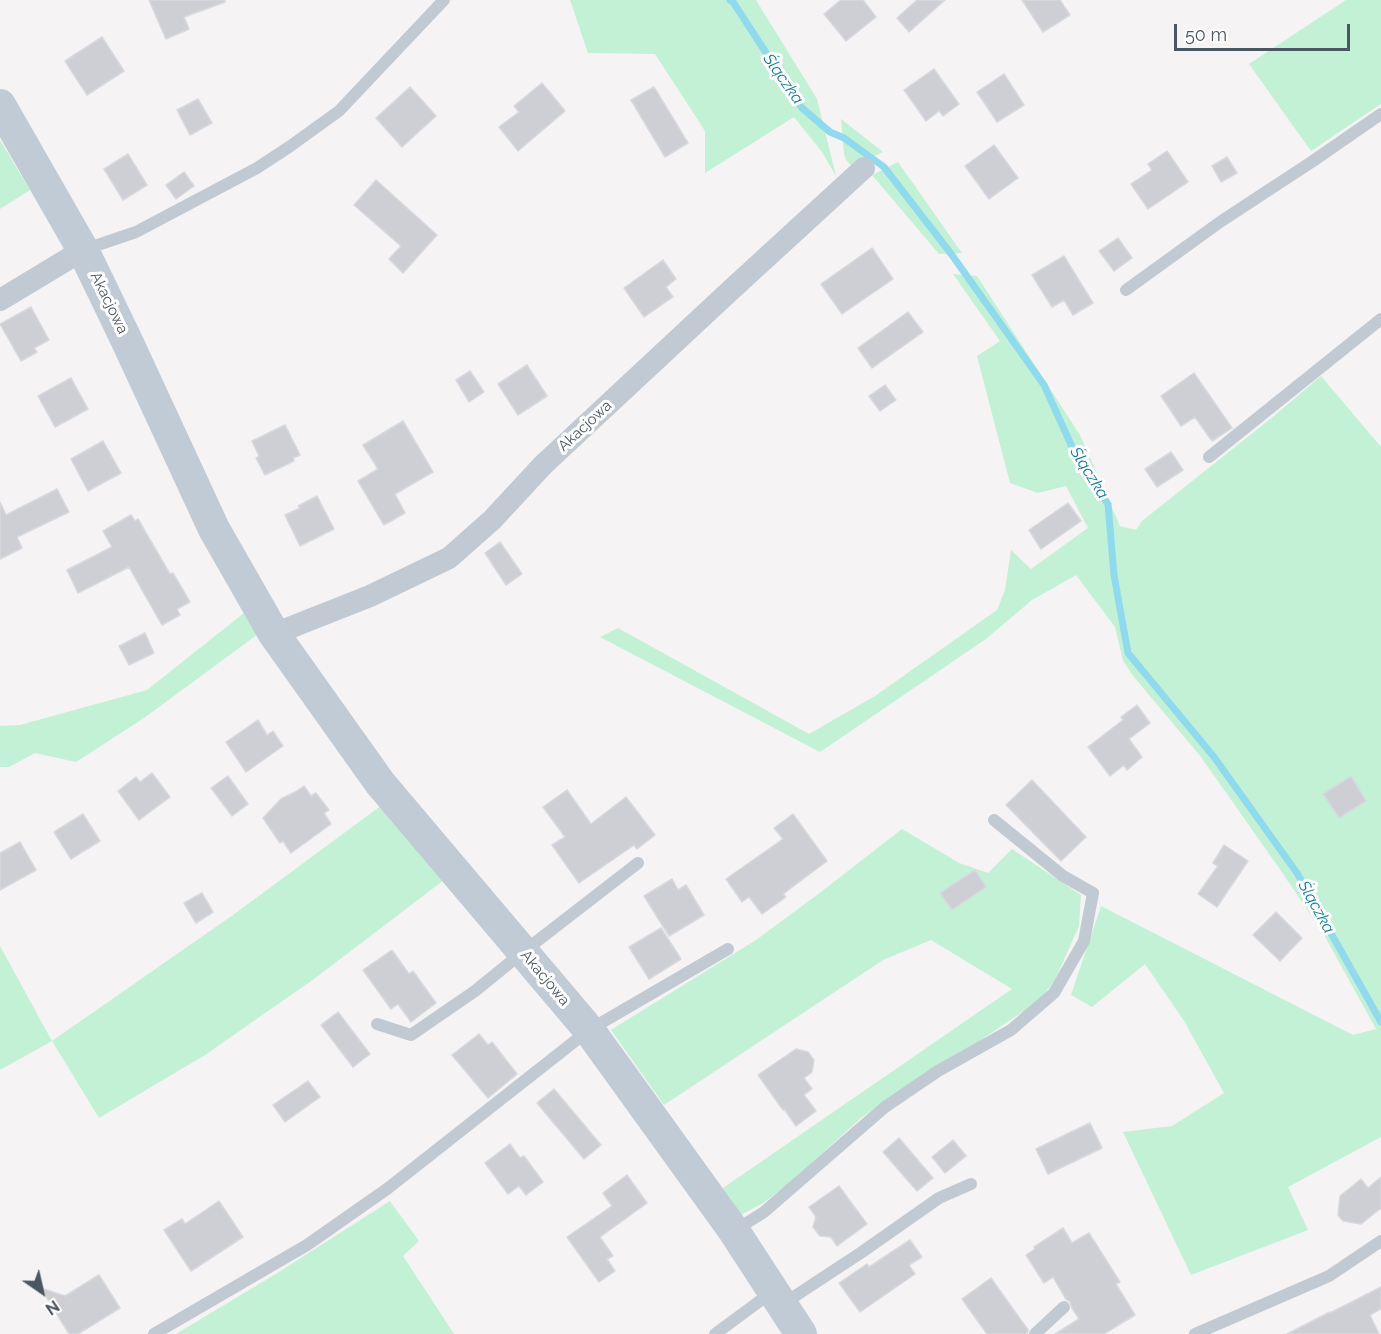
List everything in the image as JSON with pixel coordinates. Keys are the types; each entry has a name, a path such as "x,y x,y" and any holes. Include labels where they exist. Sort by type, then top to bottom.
{"street":[{"name":"Akacjowa","path":"0,105 83,250 214,529 274,634 380,783 589,1030 734,1231 801,1334"},
{"name":"Akacjowa","path":"274,634 370,596 448,558 492,520 543,465 864,168"},
{"path":"0,300 83,250"}],"lane":[{"path":"83,250 136,231 257,168 289,147 339,111 444,0"},
{"path":"1126,290 1220,222 1381,114"},
{"path":"1209,457 1381,319"},
{"path":"734,1231 764,1212 885,1107 938,1071 1011,1030 1054,993 1084,941 1093,893 1064,876 994,820"},
{"path":"377,1024 411,1035 475,991 638,863"},
{"path":"154,1334 307,1245 387,1189 589,1030 728,949"},
{"path":"715,1334 862,1252 939,1198 971,1184"},
{"path":"1196,1334 1329,1276 1381,1241"},
{"path":"1035,1334 1064,1307"}],"green space":[{"path":"570,0 756,0 817,99 836,176 822,152 794,117 705,173 705,131 655,54 588,53"},
{"path":"1346,0 1381,0 1381,104 1311,151 1249,64"},
{"path":"841,119 883,152 864,161 855,169 846,160 844,154"},
{"path":"0,140 30,190 0,209"},
{"path":"898,162 962,253 939,254 872,175"},
{"path":"953,274 977,276 1080,435 1120,526 1136,530 1142,521 1321,376 1381,447 1381,1137 1288,1187 1308,1230 1191,1275 1123,1132 1172,1126 1224,1093 1184,1021 1145,964 1092,1007 1071,995 1101,906 1353,1035 1376,1029 1323,933 1201,757 1134,677 1123,661 1115,627 1076,575 1032,600 986,639 820,752 600,637 618,628 809,734 875,696 997,610 1005,590 1011,550 1031,569 1088,528 1066,486 1038,493 1010,483 977,356 1000,341"},
{"path":"244,613 258,634 144,718 76,762 35,753 9,767 0,767 0,726 20,725 147,690"},
{"path":"382,805 444,880 314,979 205,1055 99,1118 52,1041 233,915"},
{"path":"902,829 959,863 988,873 1012,849 1081,895 1079,926 1054,982 1037,1002 883,1102 861,1118 786,1186 763,1203 741,1215 723,1188 1012,989 931,940 883,960 664,1105 611,1030 756,940"},
{"path":"0,946 52,1041 0,1070"},
{"path":"390,1201 419,1241 403,1256 454,1334 176,1334 274,1275"}],"building":[{"path":"149,0 225,0 225,2 184,17 189,29 166,39"},
{"path":"841,0 863,0 876,17 846,41 824,14"},
{"path":"917,0 945,0 909,32 897,18"},
{"path":"1022,0 1060,0 1070,15 1043,32"},
{"path":"102,37 124,71 87,95 65,61"},
{"path":"934,69 959,104 943,116 939,111 926,121 904,90"},
{"path":"1004,74 1024,105 997,122 977,92"},
{"path":"542,83 565,111 518,151 499,127 519,112 514,106"},
{"path":"410,87 436,116 402,147 376,118"},
{"path":"654,87 688,143 665,157 631,100"},
{"path":"198,99 212,123 190,135 177,110"},
{"path":"994,145 1018,178 989,199 965,166"},
{"path":"1167,151 1188,182 1148,209 1131,184 1152,170 1148,164"},
{"path":"128,154 147,185 123,200 104,169"},
{"path":"1227,157 1237,173 1221,182 1212,166"},
{"path":"184,172 194,186 176,199 166,185"},
{"path":"376,180 437,235 403,273 389,259 401,246 354,205"},
{"path":"1118,238 1132,258 1114,271 1099,251"},
{"path":"872,248 893,279 842,314 821,284"},
{"path":"1064,256 1093,303 1073,315 1064,300 1052,307 1032,275"},
{"path":"663,260 676,279 666,287 673,297 644,317 624,288"},
{"path":"31,307 49,340 34,348 37,352 21,361 0,324"},
{"path":"908,312 923,332 872,368 858,348"},
{"path":"527,365 547,396 518,415 498,384"},
{"path":"470,371 484,392 469,402 456,380"},
{"path":"1194,373 1232,428 1212,441 1195,417 1181,426 1161,396"},
{"path":"71,378 88,409 55,427 38,396"},
{"path":"885,385 896,400 880,411 869,396"},
{"path":"403,421 433,472 395,494 405,513 384,525 358,481 378,469 363,445"},
{"path":"285,425 300,455 293,458 294,461 265,475 256,458 259,456 252,441"},
{"path":"103,441 121,473 88,491 71,459"},
{"path":"1171,452 1183,470 1157,487 1145,469"},
{"path":"57,489 69,512 17,537 22,548 0,559 0,502 6,515"},
{"path":"317,496 334,529 300,546 285,515"},
{"path":"1068,503 1081,521 1041,549 1029,530"},
{"path":"131,515 135,521 138,519 170,574 173,573 190,602 177,609 180,615 162,625 129,567 78,593 67,570 112,547 103,531"},
{"path":"500,542 522,574 506,585 485,553"},
{"path":"145,633 154,653 129,665 119,646"},
{"path":"1137,705 1150,723 1129,739 1142,757 1127,770 1124,765 1110,776 1088,747 1123,720 1121,717"},
{"path":"258,720 267,735 273,731 283,746 246,772 226,742"},
{"path":"152,773 170,797 139,820 118,791 136,777 140,782"},
{"path":"228,776 248,804 232,816 211,788"},
{"path":"1351,776 1366,801 1339,818 1323,794"},
{"path":"1032,780 1086,837 1061,861 1006,805"},
{"path":"304,786 311,796 316,793 329,810 324,813 331,824 291,853 283,841 280,843 263,818 281,799"},
{"path":"567,790 591,824 626,797 655,835 637,849 634,845 579,883 552,845 565,837 543,807"},
{"path":"83,814 100,841 71,859 54,832"},
{"path":"793,814 827,861 783,894 786,897 762,914 749,897 742,902 726,879 783,839 774,828"},
{"path":"20,842 36,870 0,890 0,853"},
{"path":"1224,845 1248,861 1217,907 1198,894 1218,866 1213,863"},
{"path":"975,870 986,887 952,910 940,893"},
{"path":"672,879 678,890 686,885 704,915 669,936 644,896"},
{"path":"202,893 213,912 196,923 184,903"},
{"path":"1276,912 1302,938 1280,961 1253,935"},
{"path":"661,928 681,959 649,979 629,947"},
{"path":"392,950 409,974 413,971 436,1003 411,1022 398,1004 391,1009 363,970"},
{"path":"338,1012 370,1054 353,1067 321,1025"},
{"path":"479,1034 488,1045 492,1042 517,1074 488,1098 452,1055"},
{"path":"796,1049 808,1052 814,1060 812,1072 804,1078 812,1089 804,1095 816,1111 796,1126 758,1075"},
{"path":"308,1081 320,1097 285,1122 273,1105"},
{"path":"554,1089 601,1145 584,1159 537,1103"},
{"path":"1090,1123 1102,1148 1048,1174 1036,1149"},
{"path":"899,1138 933,1178 917,1191 883,1152"},
{"path":"953,1140 966,1156 945,1173 932,1157"},
{"path":"510,1144 520,1158 524,1156 543,1182 526,1195 519,1186 508,1194 485,1163"},
{"path":"627,1175 647,1203 600,1237 613,1256 607,1259 615,1271 599,1282 567,1237 612,1206 603,1193"},
{"path":"1381,1177 1381,1208 1361,1224 1343,1221 1338,1215 1340,1196 1361,1179 1368,1188"},
{"path":"839,1186 867,1224 837,1246 831,1237 820,1236 813,1227 816,1217 809,1207"},
{"path":"219,1201 243,1237 191,1271 164,1230 182,1219 185,1224"},
{"path":"1063,1228 1072,1243 1089,1233 1120,1282 1116,1284 1135,1315 1104,1334 1055,1334 1079,1319 1053,1277 1044,1283 1026,1255"},
{"path":"910,1240 922,1257 909,1265 915,1274 860,1312 839,1283 867,1264 869,1267"},
{"path":"99,1275 120,1308 78,1334 69,1334 41,1288 65,1296"},
{"path":"991,1278 1028,1330 1027,1334 987,1334 962,1299"},
{"path":"1381,1287 1381,1309 1370,1315 1379,1334 1287,1334 1330,1313"}],"waterway":[{"name":"Ślączka","path":"730,0 802,108 830,132 844,138 884,167 952,255 1044,385 1078,460 1108,504 1114,575 1128,653 1214,757 1297,873 1381,1022"}]}
